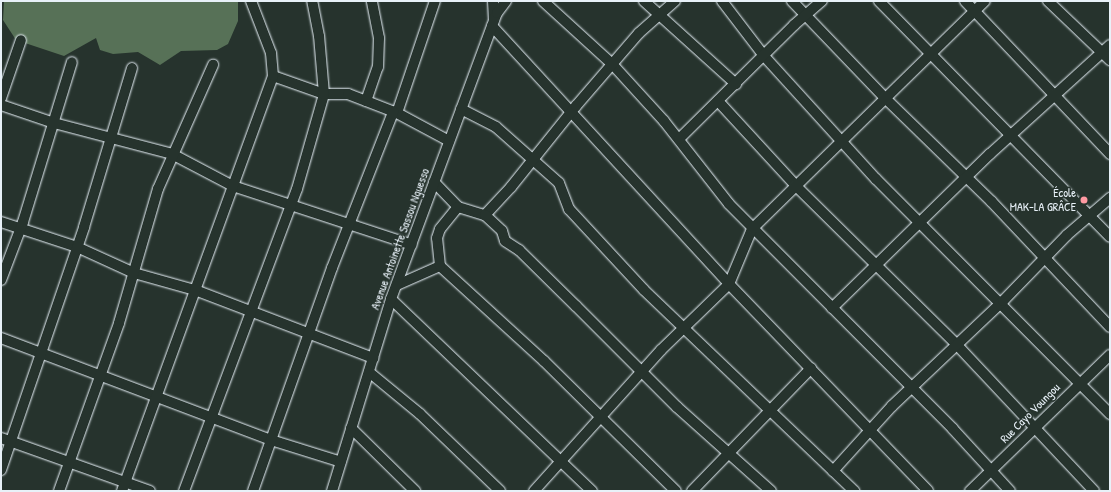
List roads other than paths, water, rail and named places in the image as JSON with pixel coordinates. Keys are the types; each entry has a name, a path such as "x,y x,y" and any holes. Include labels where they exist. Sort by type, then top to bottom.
{"street":[{"path":"123,487 157,398 273,76 271,53 251,1"},
{"path":"184,491 213,418 291,206 324,94 319,36 312,1"},
{"path":"366,101 378,67 379,38 372,1"},
{"path":"253,491 270,440 350,224 395,113 435,1"},
{"path":"493,1 493,23 535,75 572,112 729,284 928,491"},
{"name":"Avenue Antoinette Sassou Nguesso","path":"332,491 391,299 493,23 506,1"},
{"path":"542,1 613,65 679,139 719,194 752,229 953,429 990,472 1010,491"},
{"path":"644,1 736,84"},
{"path":"485,215 613,65 659,14 675,1"},
{"path":"722,1 764,56 876,179 921,221 1000,304 1110,414"},
{"path":"792,1 885,98 966,177 1110,327"},
{"path":"679,139 822,1"},
{"path":"879,1 1089,218 1110,237"},
{"path":"965,1 1110,154"},
{"path":"534,491 563,462 662,350 729,284 752,229 797,187 885,98 976,13 985,1"},
{"path":"1048,1 1110,60"},
{"path":"1,98 21,40"},
{"path":"832,308 1009,136 1110,44"},
{"path":"1,280 21,229 72,62"},
{"path":"59,491 100,376 134,273 158,189 172,154 213,65"},
{"path":"1,470 42,354 77,247 112,138 132,68"},
{"path":"273,76 324,94 348,94 395,113 450,141"},
{"path":"718,102 797,187 957,345 1094,491"},
{"path":"1,105 54,123 172,154 233,186 412,245"},
{"path":"462,109 493,125 560,183 569,209 684,330 854,491"},
{"path":"434,182 458,207 485,215 502,232 506,241 559,289 643,373 728,454 771,491"},
{"path":"833,471 911,388 1000,304 1067,235 1089,218 1110,198"},
{"path":"458,207 440,229 437,238 440,266 517,336 676,491"},
{"path":"1,222 77,247 134,273 195,290 373,358"},
{"path":"397,285 440,266"},
{"path":"391,299 592,491"},
{"path":"1,338 270,440 340,462"},
{"name":"Rue Cayo Voungou","path":"970,491 1110,355"},
{"path":"692,491 811,368"},
{"path":"369,372 420,414 500,491"},
{"path":"351,428 415,491"},
{"path":"1,438 69,463 123,487 150,491"}],"place":[{"name":"École MAK-LA GRÂCE","path":"1084,200"}]}
